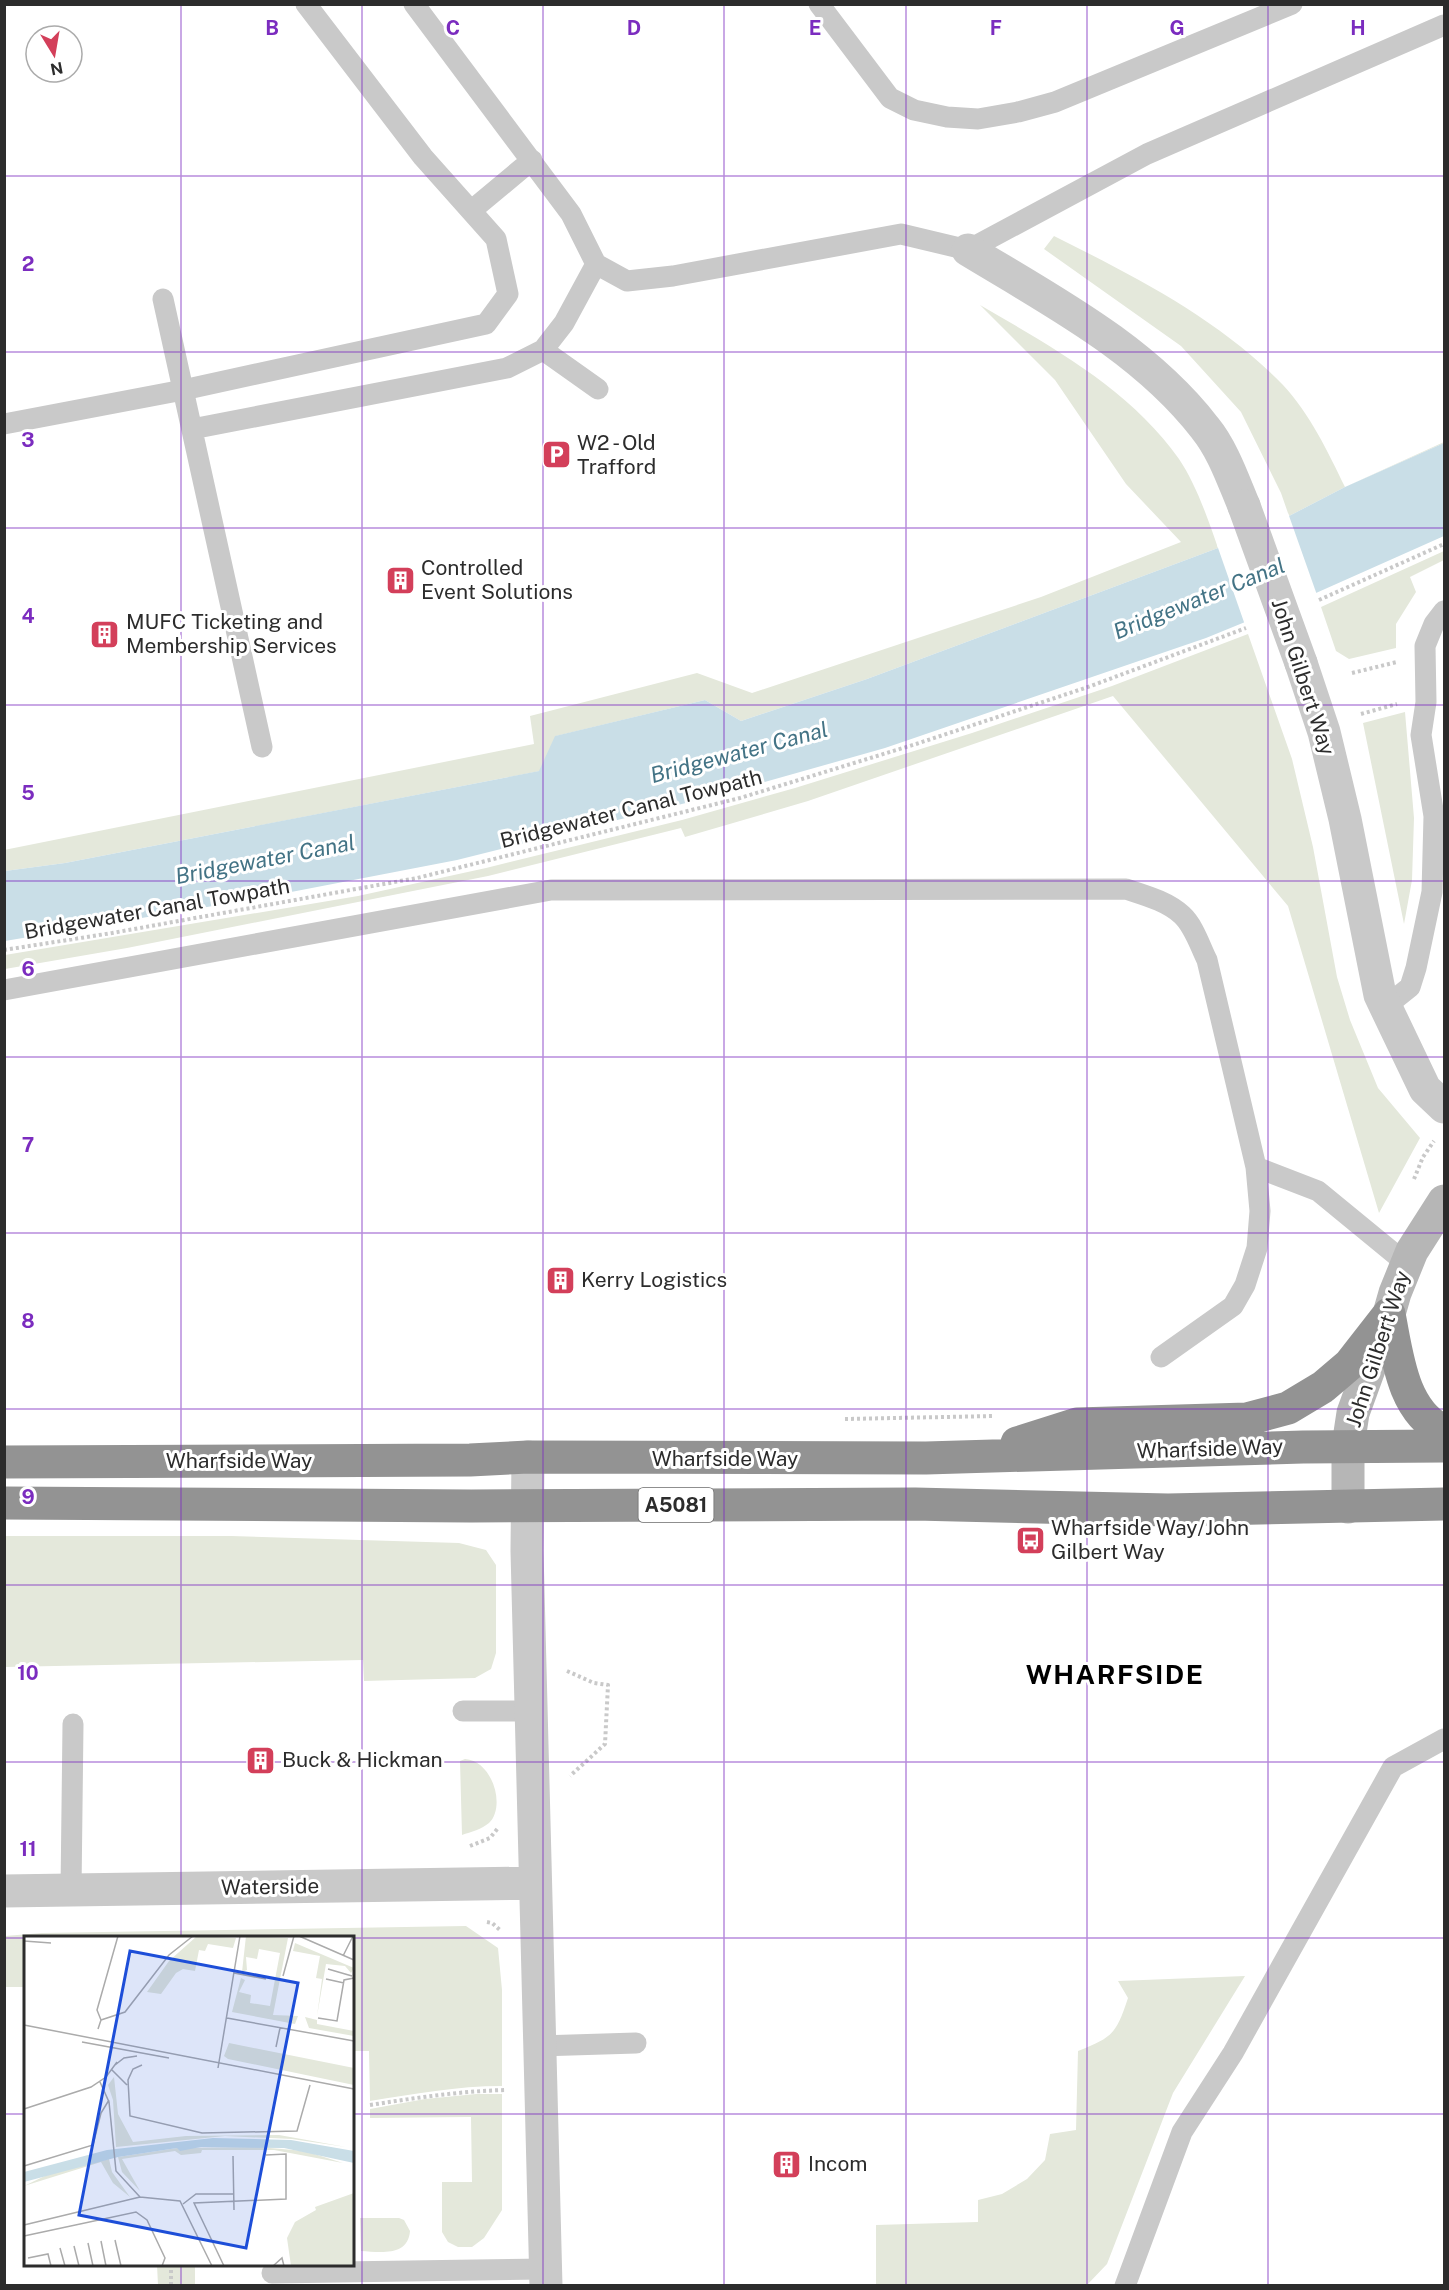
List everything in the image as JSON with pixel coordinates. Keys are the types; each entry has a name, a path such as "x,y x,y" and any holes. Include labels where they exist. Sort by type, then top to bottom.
{"highway":[{"path":"1389,1314 1402,1378 1414,1403 1434,1426 1444,1431"},
{"path":"978,1456 1077,1424 1247,1419 1288,1407 1323,1387 1350,1364 1389,1314"},
{"name":"Wharfside Way","path":"4,1462 470,1460 528,1457 823,1459 1348,1446 1444,1446"},
{"name":"Wharfside Way","path":"4,1503 527,1506 915,1504 1168,1510 1444,1504"}],"street":[{"name":"John Gilbert Way","path":"968,250 1092,327 1157,375 1207,429 1228,467 1301,663 1324,732 1345,819 1380,994 1441,1122"},
{"name":"John Gilbert Way","path":"1348,1507 1348,1446 1353,1413 1412,1251 1444,1201"},
{"path":"528,1457 531,1711 546,2277"},
{"name":"Waterside","path":"4,1891 535,1883"}],"lane":[{"path":"4,424 183,390 486,324 508,294 496,239 423,157 306,4"},
{"path":"414,4 571,214 596,264 627,281 673,276 901,234 968,250 1147,154 1444,25"},
{"path":"819,4 890,98 914,110 947,117 978,118 1018,112 1055,102 1292,4"},
{"path":"472,210 532,160"},
{"path":"192,429 507,368 543,350 564,323 596,264"},
{"path":"163,298 262,747"},
{"path":"543,350 598,389"},
{"path":"1385,1007 1410,987 1432,892 1434,816 1421,735 1426,702 1425,646 1434,624 1444,611"},
{"path":"4,990 550,890 1126,889 1156,900 1182,915 1207,960 1256,1167 1260,1211 1257,1248 1245,1285 1233,1306 1161,1357"},
{"path":"1256,1167 1318,1191 1407,1264"},
{"path":"463,1712 531,1711"},
{"path":"71,1891 73,1724"},
{"path":"1125,2286 1182,2132 1233,2053 1393,1767 1444,1739"},
{"path":"539,2046 636,2043"},
{"path":"272,2273 546,2277"}],"path":[{"path":"1319,600 1444,544"},
{"name":"Bridgewater Canal Towpath","path":"4,950 112,933 417,878 718,804 916,744 1088,687 1246,628"},
{"path":"1352,673 1398,662"},
{"path":"1361,714 1403,702"},
{"path":"1412,1184 1441,1122"},
{"path":"842,1419 996,1416"},
{"path":"562,1668 594,1683 608,1685 606,1744 569,1778"},
{"path":"462,1849 490,1838 500,1824"},
{"path":"481,1921 492,1923 509,1939"},
{"path":"370,2105 476,2090 541,2089"},
{"path":"171,2266 171,2286"}],"shaded area":[{"path":"1054,236 1175,301 1258,361 1283,385 1302,408 1345,487 1289,516 1281,493 1241,412 1181,346 1044,249"},
{"path":"980,305 1062,354 1137,411 1179,459 1191,479 1218,548 867,679 741,721 705,700 556,736 540,771 65,863 5,871 4,850 534,744 530,716 697,673 752,693 1041,597 1181,542 1126,484 1055,380"},
{"path":"1444,442 1444,443 1345,487"},
{"path":"1444,551 1444,560 1410,577 1416,592 1396,624 1396,648 1349,659 1336,651 1321,607"},
{"path":"1248,634 1292,759 1313,847 1337,977 1350,1020 1378,1088 1420,1138 1379,1213 1288,906 1113,696 808,801 685,837 681,828 488,876 127,948 5,969 5,955 358,896 486,868 682,820 795,788 972,733 1112,686"},
{"path":"1405,712 1414,818 1412,880 1404,924 1363,723"},
{"path":"4,1536 231,1536 459,1543 486,1550 496,1565 496,1653 491,1669 475,1678 364,1681 363,1660 5,1667"},
{"path":"465,1759 475,1762 489,1776 494,1786 496,1807 489,1823 480,1829 462,1835 460,1761"},
{"path":"466,1926 498,1948 502,1990 502,2086 452,2089 370,2101 369,2051 354,2051 354,1936 24,1936 24,1987 5,1987 5,1936 42,1933"},
{"path":"1245,1976 1173,2093 1107,2264 1087,2285 876,2285 876,2225 978,2222 978,2200 1002,2194 1027,2179 1045,2160 1050,2134 1076,2130 1078,2051 1106,2038 1120,2020 1128,1998 1118,1981"},
{"path":"502,2094 502,2210 484,2238 472,2247 458,2247 448,2242 442,2232 442,2182 472,2182 471,2117 370,2118 370,2109 425,2099"},
{"path":"360,2218 404,2220 410,2231 408,2239 399,2249 392,2251 361,2251"},
{"path":"157,2266 195,2266 195,2285 158,2285"}],"water":[{"name":"Bridgewater Canal","path":"1444,443 1444,536 1316,593 1206,638 885,748 726,793 457,860 260,898 5,941 5,871 65,863 539,771 555,736 705,700 741,721 867,679 1218,548 1289,516 1345,487"}],"pier":[{"path":"1288,513 1317,595 1245,625 1217,545"}],"place":[{"name":"W2 - Old Trafford","path":"556,455"},
{"name":"Controlled Event Solutions","path":"400,580"},
{"name":"MUFC Ticketing and Membership Services","path":"105,634"},
{"name":"Kerry Logistics","path":"560,1280"},
{"name":"Wharfside Way/John Gilbert Way","path":"1030,1540"},
{"name":"Buck & Hickman","path":"261,1760"},
{"name":"Incom","path":"787,2164"}],"district":[{"name":"WHARFSIDE","path":"1115,1675"}]}
